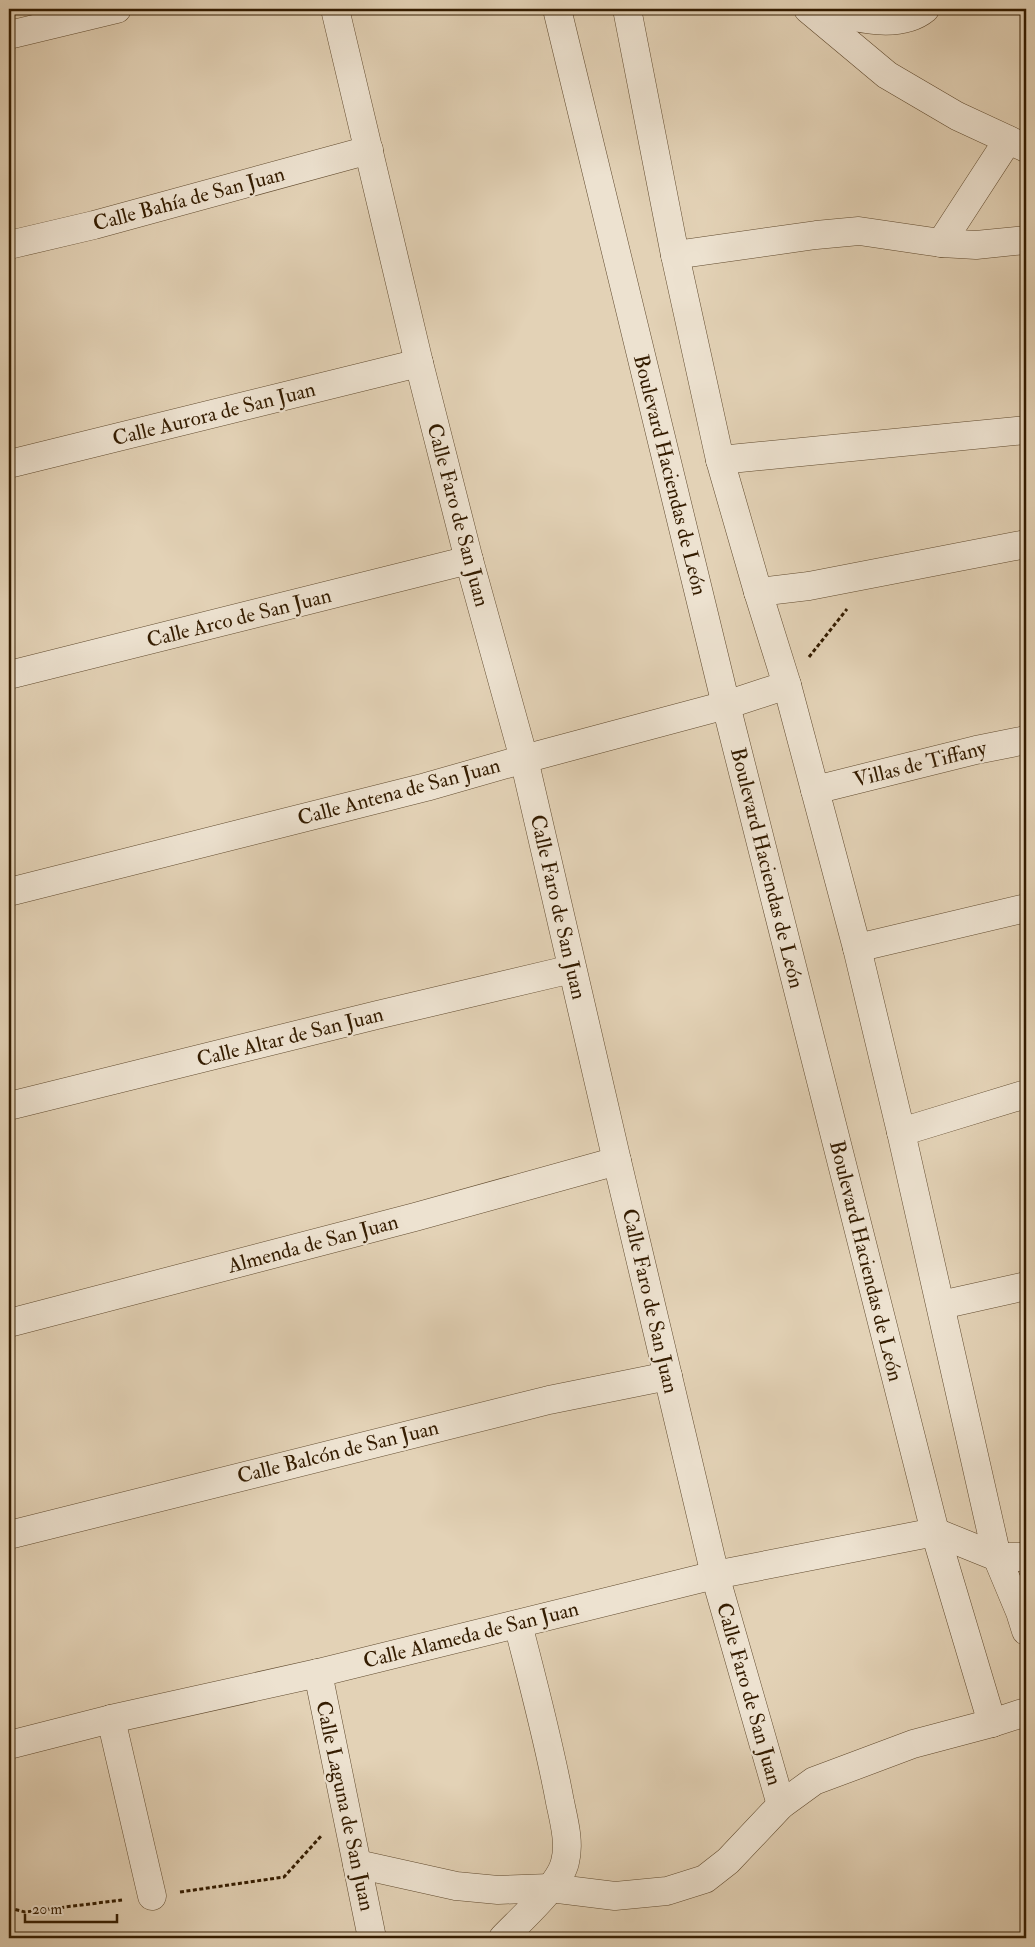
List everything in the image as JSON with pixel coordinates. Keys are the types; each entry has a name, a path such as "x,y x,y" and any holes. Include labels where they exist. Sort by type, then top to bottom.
{"street":[{"path":"9,35 117,9"},
{"name":"Calle Faro de San Juan","path":"335,9 419,363 469,560 524,759 715,1575 781,1805"},
{"name":"Boulevard Haciendas de León","path":"557,9 726,705 935,1532 992,1724"},
{"path":"627,9 675,255 720,460 787,684 857,948 941,1304 998,1557 1026,1631"},
{"path":"808,9 887,74 957,116 1017,144 941,242"},
{"path":"815,9 882,21 900,20 920,13 925,9"},
{"name":"Calle Bahía de San Juan","path":"9,245 369,150"},
{"path":"675,255 816,234 860,230 941,242 976,245 1026,240"},
{"name":"Calle Aurora de San Juan","path":"9,464 419,363"},
{"path":"720,460 1026,430"},
{"path":"758,592 874,575 1026,544"},
{"name":"Calle Arco de San Juan","path":"9,675 469,560"},
{"name":"Calle Antena de San Juan","path":"9,892 426,787 726,705 787,684"},
{"name":"Villas de Tiffany","path":"815,790 976,750 1026,740"},
{"path":"857,948 1026,908"},
{"name":"Calle Altar de San Juan","path":"9,1106 572,969"},
{"path":"901,1132 1026,1094"},
{"name":"Almenda de San Juan","path":"9,1323 415,1217 617,1160"},
{"path":"941,1304 1026,1286"},
{"name":"Calle Balcón de San Juan","path":"9,1535 549,1400 668,1376"},
{"path":"935,1532 998,1557 1026,1557"},
{"name":"Calle Alameda de San Juan","path":"9,1745 111,1719 318,1673 715,1575 935,1532"},
{"path":"503,1938 550,1888 565,1863 567,1844 552,1756 518,1624"},
{"name":"Calle Laguna de San Juan","path":"318,1673 372,1938"},
{"path":"358,1864 456,1886 498,1890 550,1888 615,1896 666,1891 705,1879 728,1861 781,1805 814,1781 913,1744 992,1724 1026,1712"},
{"path":"111,1719 152,1896"}],"path":[{"path":"787,684 874,575"},
{"path":"9,1908 25,1912 284,1877 346,1808"}]}
